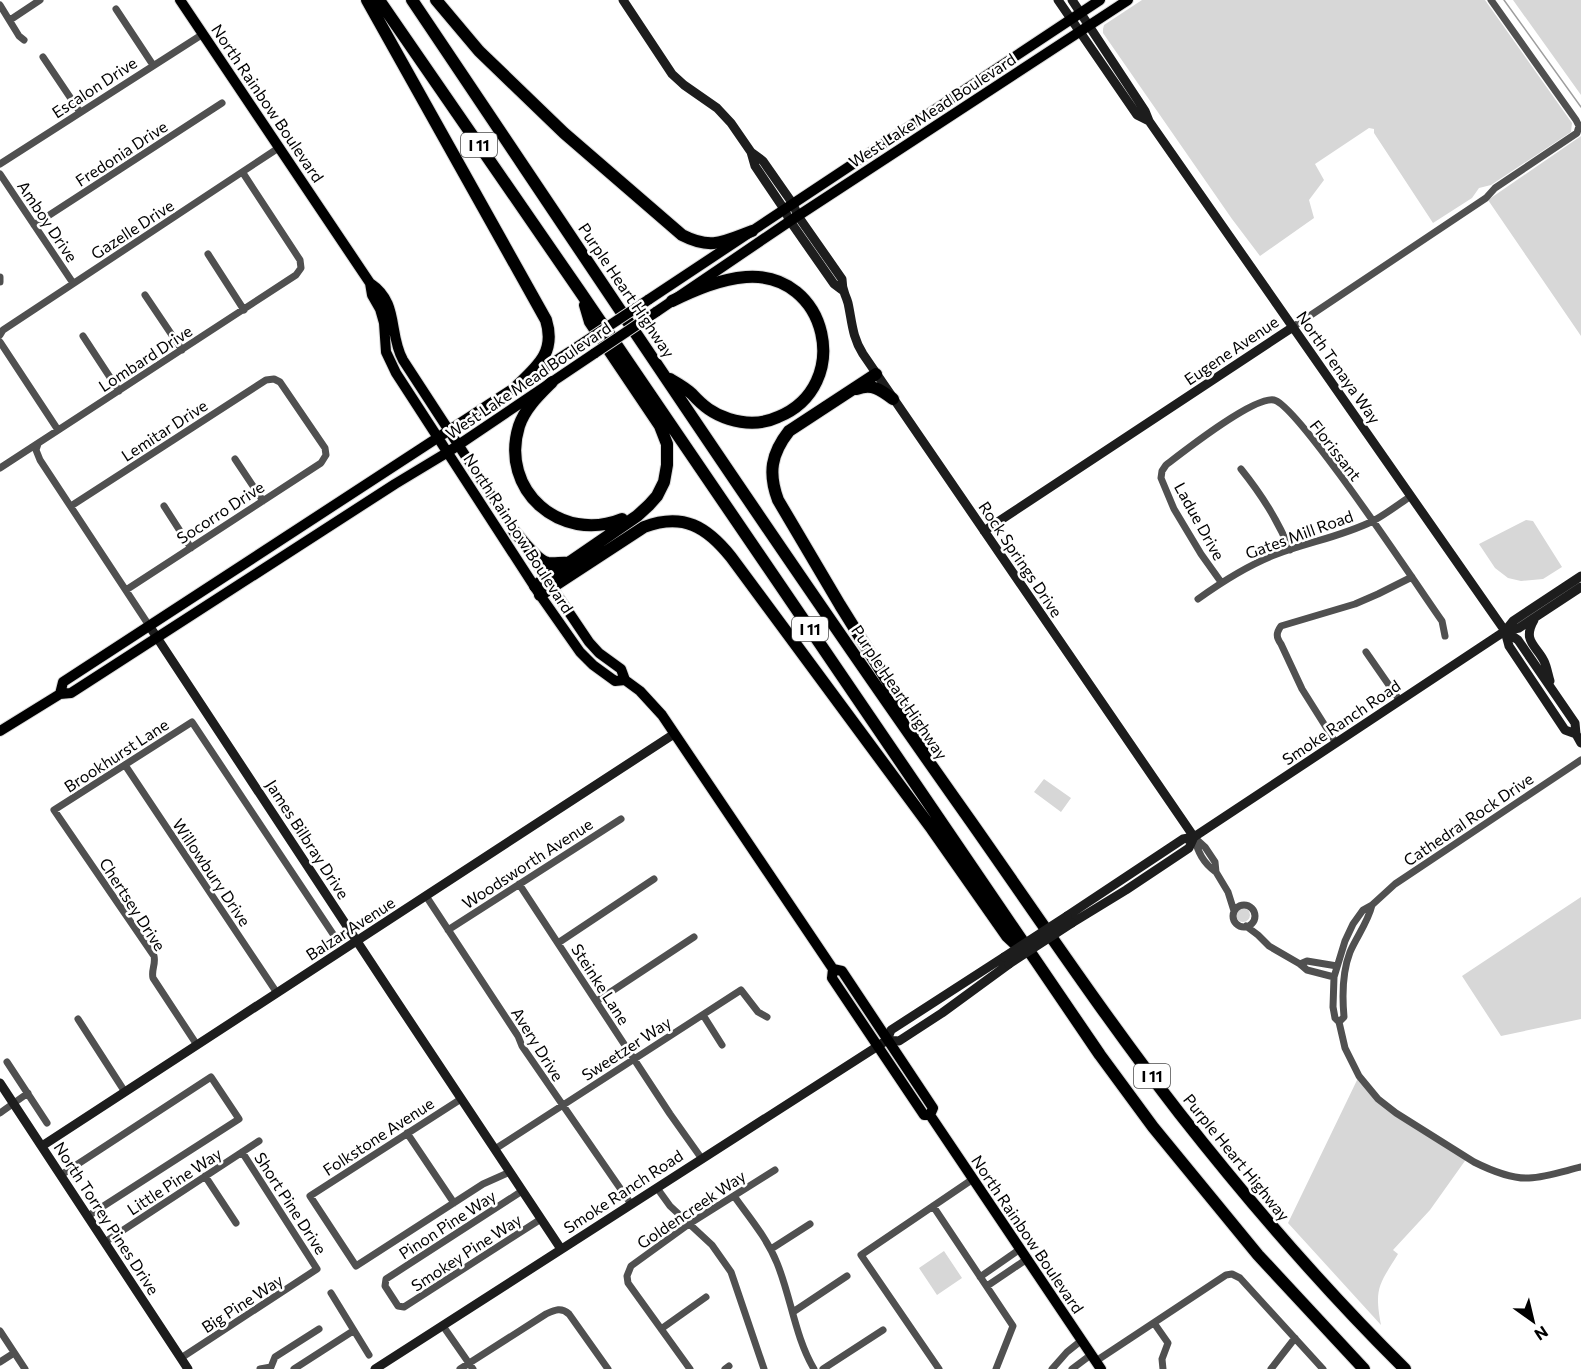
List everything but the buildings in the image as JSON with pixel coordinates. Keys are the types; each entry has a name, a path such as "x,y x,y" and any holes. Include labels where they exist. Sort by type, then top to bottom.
{"highway":[{"path":"367,0 546,320 549,335 547,350 540,364 516,387"},
{"name":"I 11","path":"379,0 1100,1055 1153,1127 1258,1255 1364,1369"},
{"name":"Purple Heart Highway","path":"411,0 927,760 1110,1019 1179,1112 1277,1233 1357,1321 1405,1369"},
{"path":"435,0 479,51 555,125 682,235 693,241 712,244 752,231"},
{"path":"663,374 691,393 714,413 734,421 756,423 772,420 801,403 814,386 823,359 824,344 813,311 793,290 774,280 753,277 738,278 697,289 672,301"},
{"path":"549,583 568,563 650,506 663,482 667,465 667,444 656,419 590,322 579,290"},
{"path":"876,374 789,431 776,452 771,474 778,500 916,727 927,760"},
{"path":"552,382 525,413 519,426 515,448 518,470 524,485 534,501 553,516 573,524 594,526 610,524 635,512 647,500 660,477 664,457 663,433"},
{"path":"853,389 873,387 893,399"},
{"path":"537,591 644,527 655,523 680,522 708,532 731,557 881,759 1006,936 1040,968"},
{"path":"514,531 540,559 546,562 568,563"}],"main road":[{"name":"North Rainbow Boulevard","path":"180,0 370,283 380,290 390,308 396,344 403,360 514,531 590,642 599,653 621,669 625,680 651,702 833,969 842,971 933,1108 930,1115"},
{"name":"Rock Springs Drive","path":"623,0 672,74 722,113 751,152 755,166 789,206 834,284 842,290 847,300 856,343 1194,837"},
{"name":"North Tenaya Way","path":"1058,0 1076,16 1137,115 1149,121 1505,631 1509,646 1565,730 1578,738"},
{"name":"North Tenaya Way","path":"1072,0 1076,16"},
{"name":"West Lake Mead Boulevard","path":"60,693 63,682 450,431 1100,0"},
{"name":"West Lake Mead Boulevard","path":"0,731 60,693 70,693 240,584 313,532 459,445 794,218 1128,0"},
{"path":"968,105 966,100 968,97 987,83 1011,59"},
{"path":"933,128 940,117 958,103 960,92"},
{"path":"896,152 897,144 914,132 926,115"},
{"path":"851,181 865,166 888,150 887,141"},
{"name":"North Rainbow Boulevard","path":"370,283 372,295 384,322 385,345 389,360 537,591 580,652 615,681 625,680"},
{"name":"Eugene Avenue","path":"984,531 1293,327"},
{"path":"262,553 273,552 313,532 371,482"},
{"path":"240,584 243,574 242,567"},
{"name":"Smoke Ranch Road","path":"375,1369 887,1040 899,1041 942,1013 1007,961 1069,920 1126,890 1189,848 1194,837 1505,631 1513,621 1581,576"},
{"name":"Smoke Ranch Road","path":"1505,631 1520,628 1581,587"},
{"path":"1536,618 1529,630 1530,639 1544,661 1552,689"},
{"name":"James Bilbray Drive","path":"150,627 561,1249"},
{"name":"North Tenaya Way","path":"1505,631 1518,640 1552,689 1575,723 1578,738"},
{"name":"Balzar Avenue","path":"42,1146 674,735"},
{"name":"North Rainbow Boulevard","path":"833,969 831,978 924,1115 930,1115"},
{"name":"North Torrey Pines Drive","path":"0,1083 188,1369"},
{"name":"North Rainbow Boulevard","path":"930,1115 1096,1361"}],"street":[{"path":"10,20 40,0"},
{"name":"Eugene Avenue","path":"1293,327 1577,134 1579,128 1576,120 1491,0"},
{"path":"0,5 19,36 24,40"},
{"path":"116,9 153,65"},
{"name":"Escalon Drive","path":"0,164 203,34"},
{"path":"43,57 80,112"},
{"name":"Fredonia Drive","path":"34,225 222,104"},
{"name":"Gazelle Drive","path":"0,335 3,330 73,283 280,147"},
{"name":"Lombard Drive","path":"0,468 296,275 301,268 300,260 243,173"},
{"name":"Amboy Drive","path":"0,174 73,283"},
{"path":"208,254 244,310"},
{"path":"145,295 182,350"},
{"path":"82,336 119,392"},
{"path":"0,342 58,430"},
{"name":"Lemitar Drive","path":"71,506 266,380 274,380"},
{"name":"Socorro Drive","path":"126,590 321,463 326,455 325,448 280,382 274,380"},
{"name":"Ladue Drive","path":"1221,582 1201,554 1174,508 1161,478 1162,471 1166,465 1204,435 1261,402 1274,400"},
{"name":"Florissant","path":"1274,400 1281,403 1310,436 1373,521 1442,621 1445,636"},
{"name":"James Bilbray Drive","path":"38,444 36,450 40,460 150,627"},
{"path":"235,459 263,501"},
{"path":"1241,469 1269,508 1290,550"},
{"name":"Gates Mill Road","path":"1198,599 1221,582 1253,564 1373,521 1411,496"},
{"path":"164,506 191,548"},
{"path":"1336,743 1302,689 1276,632 1281,626 1355,604 1412,577"},
{"path":"1365,652 1400,701"},
{"name":"Brookhurst Lane","path":"54,810 192,722 335,937"},
{"name":"Cathedral Rock Drive","path":"1581,760 1395,884 1363,910 1345,941 1337,966 1334,977 1333,1007 1345,1048 1359,1076 1378,1099 1396,1113 1474,1162 1511,1176 1528,1178 1581,1167"},
{"name":"Willowbury Drive","path":"125,765 277,993"},
{"name":"Chertsey Drive","path":"54,810 154,956 153,978 196,1045"},
{"name":"Woodsworth Avenue","path":"448,930 621,819"},
{"name":"Rock Springs Drive","path":"1194,837 1198,852 1208,867 1216,872 1228,892 1236,901 1249,906 1254,911 1255,915 1250,924"},
{"path":"558,943 654,879"},
{"name":"Steinke Lane","path":"519,884 702,1159"},
{"name":"Rock Springs Drive","path":"1228,892 1236,924 1239,926 1250,924"},
{"name":"Avery Drive","path":"426,896 518,1036 522,1046 631,1204"},
{"path":"1234,910 1242,904"},
{"name":"Cathedral Rock Drive","path":"1339,1022 1344,1017 1344,978 1350,952 1370,914 1372,905"},
{"name":"Rock Springs Drive","path":"1250,924 1269,946 1307,970 1334,977"},
{"path":"597,1001 694,937"},
{"name":"Rock Springs Drive","path":"1300,964 1307,961 1337,966"},
{"name":"Sweetzer Way","path":"495,1149 741,990 758,1012 767,1017"},
{"path":"703,1015 722,1045"},
{"path":"78,1019 125,1092"},
{"path":"7,1062 47,1123"},
{"path":"61,1175 212,1077 240,1119 88,1216"},
{"path":"0,1113 28,1093"},
{"name":"Folkstone Avenue","path":"454,1203 356,1266 310,1196 461,1099"},
{"path":"407,1133 454,1203 483,1184 510,1172"},
{"name":"Little Pine Way","path":"105,1242 259,1142"},
{"name":"Short Pine Drive","path":"242,1152 317,1269"},
{"name":"Goldencreek Way","path":"661,1329 628,1283 627,1276 631,1266 689,1224 775,1170"},
{"path":"206,1176 236,1223"},
{"path":"939,1369 861,1255 973,1179"},
{"path":"657,1188 669,1206 712,1245 731,1272 764,1369"},
{"name":"Pinon Pine Way","path":"404,1307 398,1306 385,1286 386,1279 522,1191"},
{"path":"734,1196 771,1249 804,1350 814,1369"},
{"path":"933,1206 1013,1326 996,1369"},
{"name":"Smokey Pine Way","path":"404,1307 541,1219"},
{"path":"771,1249 810,1224"},
{"path":"980,1277 1020,1249"},
{"path":"987,1286 1027,1259"},
{"name":"Big Pine Way","path":"181,1358 317,1269"},
{"path":"1072,1369 1096,1361 1226,1275 1233,1274 1240,1278 1323,1369"},
{"path":"793,1312 847,1276"},
{"path":"331,1293 369,1355"},
{"path":"690,1369 661,1329 706,1297"},
{"path":"460,1369 470,1366 546,1314 561,1309 569,1314 608,1369"},
{"path":"1154,1323 1168,1343 1162,1359 1163,1369"},
{"path":"443,1326 470,1366"},
{"path":"260,1369 275,1368 275,1357 318,1329"},
{"path":"823,1369 883,1330"},
{"path":"0,1331 25,1369"},
{"path":"294,1369 353,1331"},
{"path":"1272,1369 1295,1338"},
{"path":"1052,1369 1067,1352 1082,1341"},
{"path":"0,1362 14,1353"}],"shaded area":[{"path":"1142,0 1485,0 1572,123 1571,132 1491,185 1479,188 1472,198 1433,223 1374,133 1374,129 1369,128 1315,164 1324,180 1309,200 1314,218 1260,256 1103,33 1104,25"},
{"path":"1513,0 1581,0 1581,95"},
{"path":"1581,136 1581,336 1488,200"},
{"path":"1526,520 1533,521 1562,567 1543,579 1521,581 1508,578 1495,568 1479,544"},
{"path":"1044,779 1071,798 1061,812 1034,792"},
{"path":"1581,897 1581,1019 1501,1036 1462,976"},
{"path":"1240,908 1246,908 1250,915 1246,922 1240,922 1236,918 1236,912"},
{"path":"1359,1076 1378,1099 1467,1158 1430,1210 1393,1250 1398,1254 1382,1280 1378,1294 1381,1325 1288,1223"},
{"path":"944,1251 962,1278 937,1295 919,1268"}],"waterway":[{"path":"1504,0 1581,107"}]}
